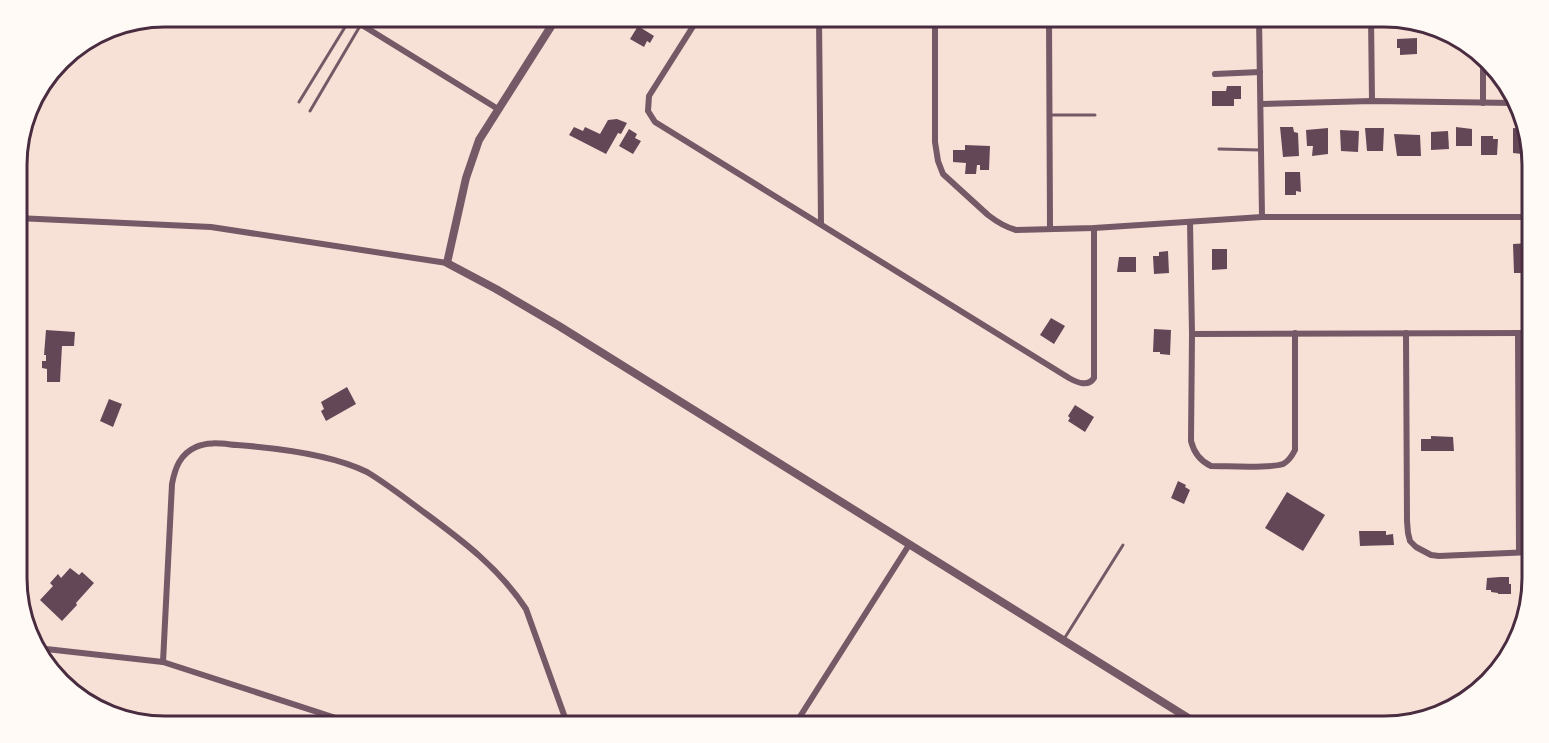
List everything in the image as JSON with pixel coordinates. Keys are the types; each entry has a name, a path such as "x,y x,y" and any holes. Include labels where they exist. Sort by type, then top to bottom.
{"street":[{"path":"366,27 498,109"},
{"path":"447,263 472,156 479,140 550,27"},
{"path":"692,27 649,96 649,115 655,122 1069,378 1083,383 1089,383 1095,378 1094,228"},
{"path":"819,27 821,224"},
{"path":"935,27 936,142 943,174 988,215 1004,226 1016,230 1094,228 1262,217 1522,217"},
{"path":"1049,27 1050,228"},
{"path":"1259,27 1262,217"},
{"path":"1371,27 1372,101"},
{"path":"1483,68 1483,103"},
{"path":"1215,74 1260,72"},
{"path":"1261,104 1372,101 1508,103"},
{"path":"27,218 211,226 447,263 559,326 1185,716"},
{"path":"1191,222 1191,441 1196,454 1204,462 1212,466 1267,466 1281,464 1291,457 1295,450 1295,333"},
{"path":"1192,333 1522,333"},
{"path":"1406,333 1407,532 1410,541 1422,552 1439,556 1519,552 1518,333"},
{"path":"163,662 174,471 186,454 204,444 273,448 354,465 443,526 489,563 526,609 564,716"},
{"path":"800,716 909,545"},
{"path":"46,649 163,662 332,716"}],"lane":[{"path":"298,102 344,27"},
{"path":"310,111 359,27"},
{"path":"1049,115 1095,115"},
{"path":"1219,149 1260,150"},
{"path":"1063,641 1123,545"}],"building":[{"path":"637,27 654,36 650,43 647,41 644,47 630,39"},
{"path":"1417,38 1417,54 1400,55 1397,39"},
{"path":"1227,86 1241,86 1241,99 1234,99 1234,106 1212,106 1212,91 1226,91"},
{"path":"617,119 627,123 621,134 618,133 606,154 569,135 574,127 583,131 585,127 600,134 608,120"},
{"path":"1280,127 1293,127 1294,132 1298,133 1299,156 1283,157"},
{"path":"1456,127 1472,129 1472,146 1456,146"},
{"path":"1328,128 1328,154 1312,156 1313,146 1307,146 1306,130"},
{"path":"1365,128 1384,128 1383,151 1367,151"},
{"path":"1513,128 1517,128 1521,154 1513,153"},
{"path":"629,129 637,134 635,138 641,141 633,154 619,146"},
{"path":"1340,130 1359,131 1358,152 1341,151"},
{"path":"1448,131 1449,149 1431,150 1431,132"},
{"path":"1394,134 1420,135 1421,156 1397,156"},
{"path":"1481,136 1493,136 1493,139 1498,139 1497,155 1481,155"},
{"path":"965,145 990,146 989,170 980,170 980,165 977,165 976,174 965,174 966,163 953,162 953,150 965,150"},
{"path":"1285,172 1300,172 1301,192 1296,191 1296,195 1285,195"},
{"path":"1522,243 1522,273 1514,273 1513,244"},
{"path":"1212,249 1227,249 1227,269 1212,270"},
{"path":"1168,251 1169,273 1154,274 1153,256 1159,256 1159,252"},
{"path":"1119,257 1136,257 1136,272 1117,272"},
{"path":"1051,318 1065,326 1054,344 1040,335"},
{"path":"1154,329 1171,330 1170,355 1153,352"},
{"path":"46,330 75,332 74,346 62,346 60,382 47,382 47,369 42,368 42,361 46,361 46,355 44,355"},
{"path":"347,387 356,404 326,421 321,411 324,409 321,402"},
{"path":"109,399 122,404 113,427 100,421"},
{"path":"1075,405 1094,417 1085,432 1068,421 1070,418 1068,416"},
{"path":"1431,436 1453,437 1454,451 1421,451 1421,439 1431,439"},
{"path":"1178,481 1190,490 1184,504 1171,498"},
{"path":"1287,492 1325,515 1303,551 1265,528"},
{"path":"1359,531 1386,531 1386,535 1393,534 1394,545 1360,546"},
{"path":"70,568 79,575 82,572 94,583 62,621 40,600 53,586 50,583 58,574 61,578"},
{"path":"1509,577 1511,594 1498,594 1486,590 1487,578"}]}
